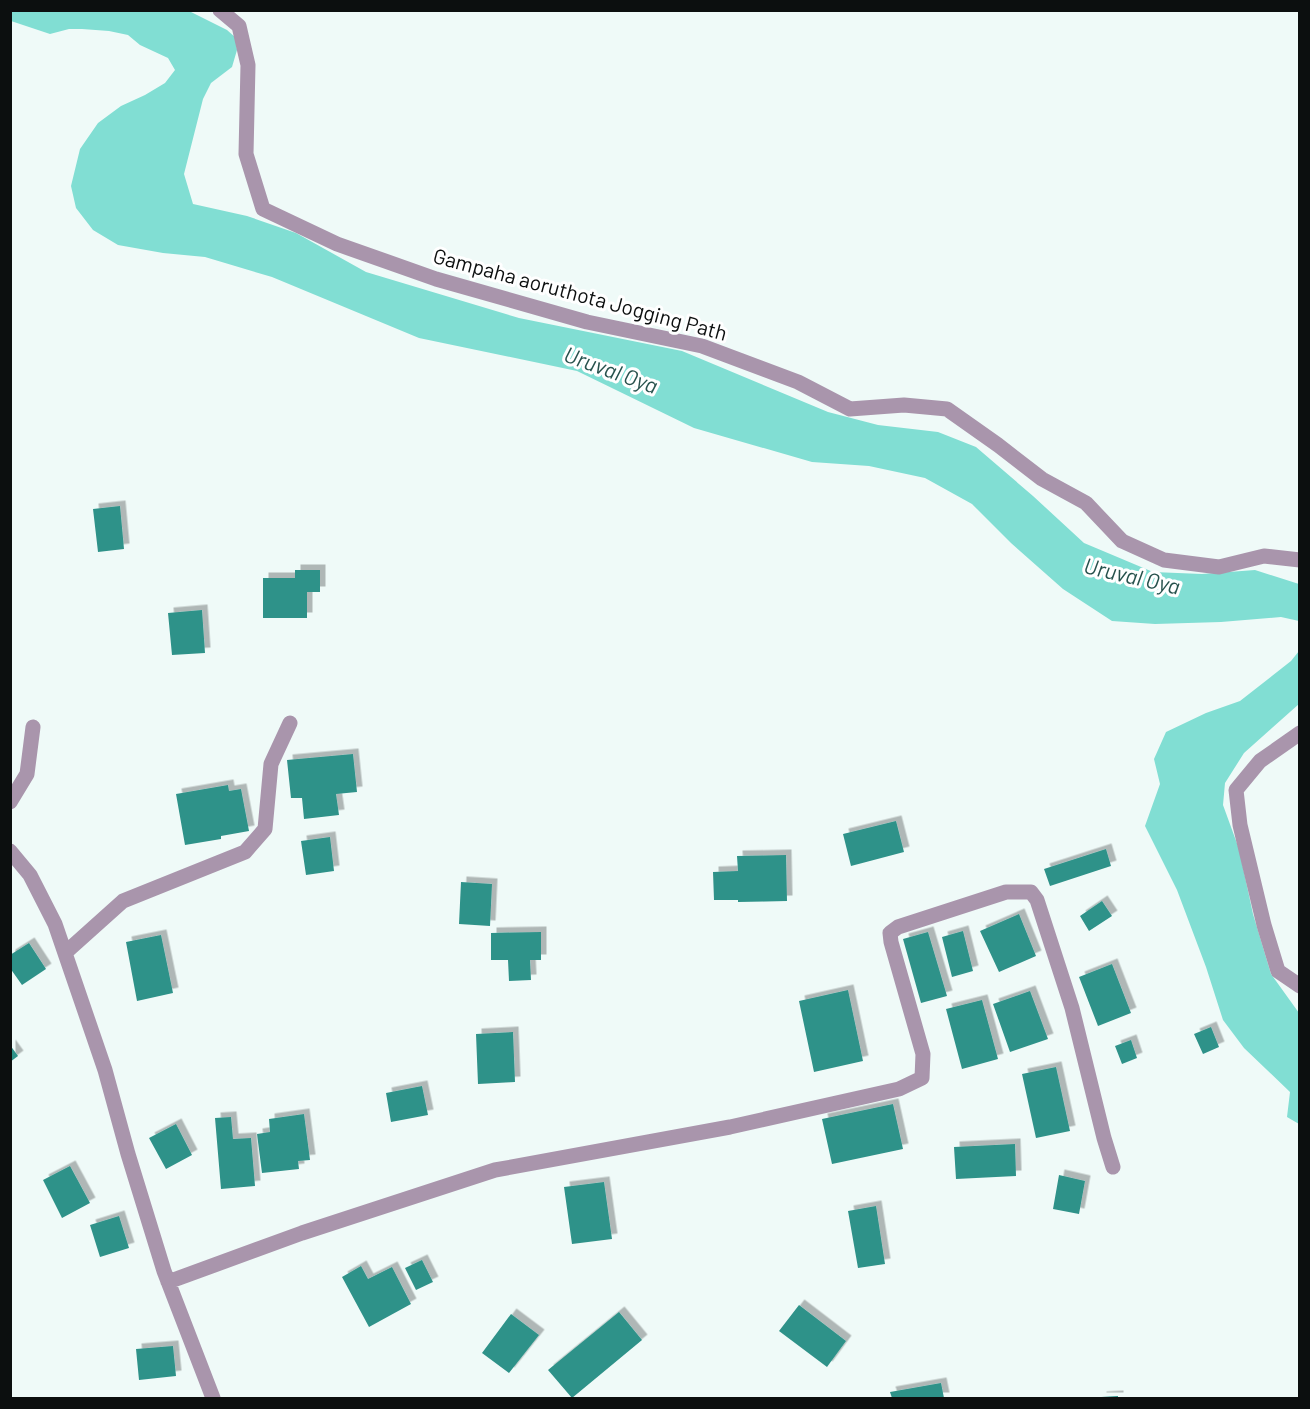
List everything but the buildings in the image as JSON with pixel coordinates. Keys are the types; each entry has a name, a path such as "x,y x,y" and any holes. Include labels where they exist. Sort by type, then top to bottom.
{"street":[{"name":"Gampaha aoruthota Jogging Path","path":"220,10 239,26 248,65 246,154 263,209 337,244 436,279 587,322 702,346 798,382 850,409 904,405 947,410 998,444 1041,479 1086,503 1122,541 1164,560 1220,567 1264,556 1299,560"},
{"path":"65,953 123,901 245,852 265,829 271,764 290,723"},
{"path":"10,802 27,774 33,727"},
{"path":"1299,733 1260,761 1236,790 1240,825 1264,926 1278,970 1299,986"},
{"path":"10,851 30,875 55,924 105,1070 128,1154 168,1282 213,1398"},
{"path":"168,1282 302,1233 495,1170 730,1127 899,1089 922,1077 923,1054 890,933 898,927 1006,892 1031,892 1037,900 1072,1008 1113,1167"}],"water":[{"name":"Uruval Oya","path":"11,11 189,11 227,30 236,38 237,50 232,67 211,83 203,99 184,174 193,204 247,216 296,233 366,272 519,318 682,351 828,412 878,425 938,432 976,447 1084,543 1153,572 1202,574 1255,570 1299,584 1299,621 1281,617 1155,624 1112,621 1063,589 1011,543 972,504 925,478 869,466 812,462 694,428 577,371 419,338 272,277 205,257 118,245 93,230 76,208 71,186 80,149 98,123 121,106 165,83 175,70 168,58 140,45 128,35 82,29 69,29 50,34 11,21"},
{"path":"1299,651 1299,704 1244,753 1225,783 1223,805 1239,849 1253,914 1271,974 1299,1013 1299,1124 1287,1117 1290,1092 1244,1048 1223,1020 1177,890 1145,826 1160,784 1154,759 1166,732 1206,713 1240,701 1291,661"}]}
